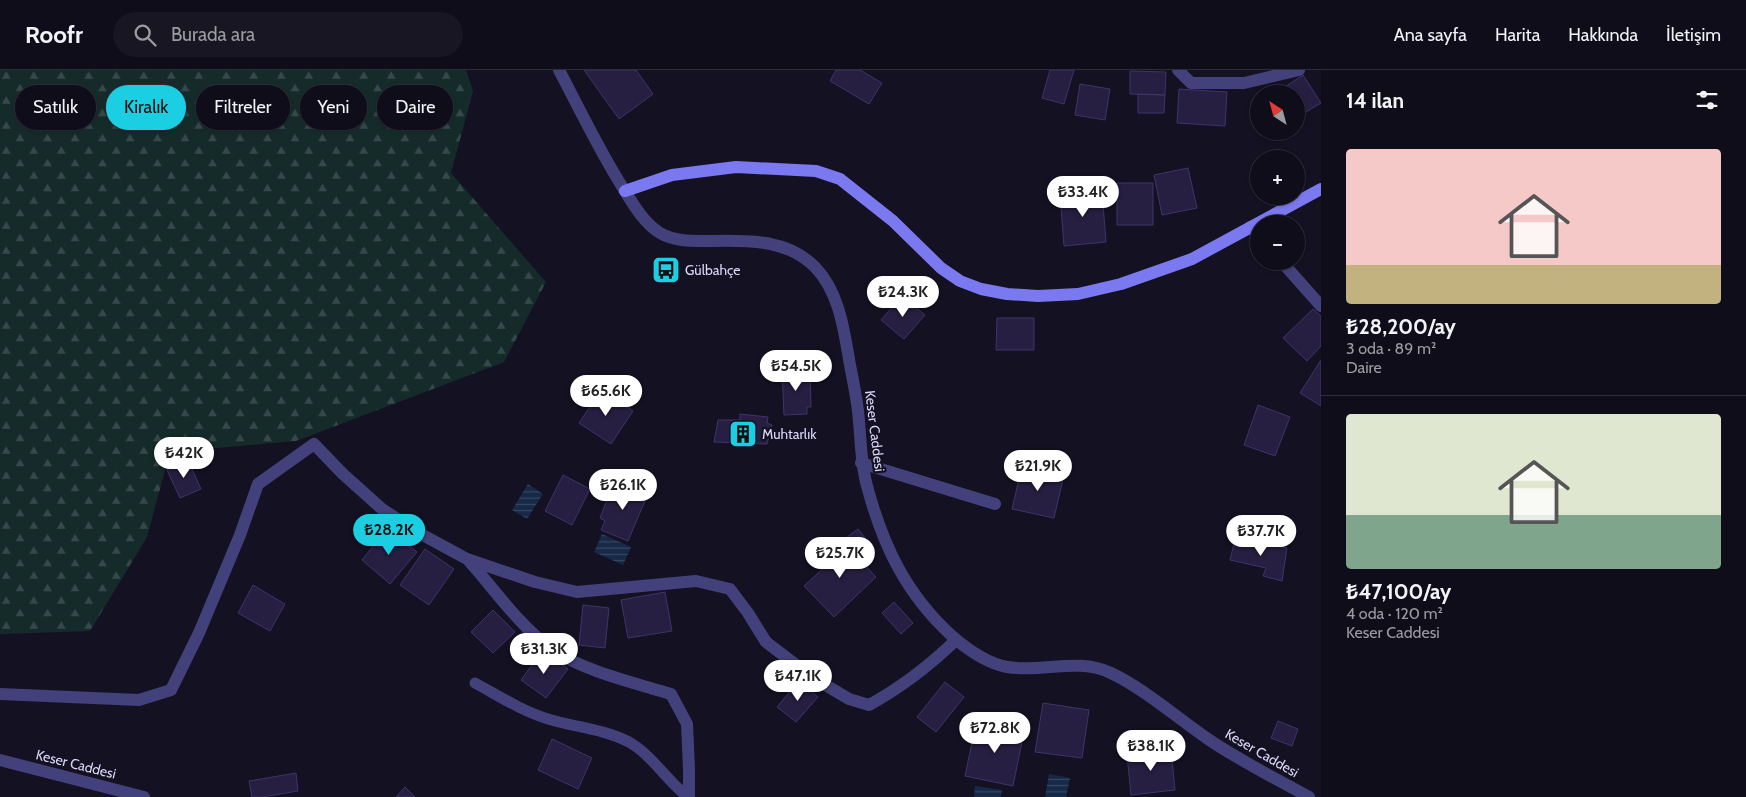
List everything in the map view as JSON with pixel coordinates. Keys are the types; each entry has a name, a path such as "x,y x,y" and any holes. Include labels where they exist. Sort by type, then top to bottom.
{"main road":[{"path":"625,191 672,175 736,167 816,171 840,179 893,221 941,268 960,281 982,289 1007,294 1038,296 1078,294 1121,284 1192,259 1250,234"},
{"path":"1281,215 1321,189"}],"street":[{"name":"Keser Caddesi","path":"559,70 607,163 647,222 660,233 683,241 753,241 770,243 787,248 800,256 815,267 825,280 834,297 843,323 858,411 862,463 881,531 894,563 909,588 924,608 956,640 992,663 1008,667 1030,669 1074,665 1108,671 1127,681 1222,748 1309,797"},
{"path":"1178,70 1191,83 1244,83 1299,70"},
{"path":"1289,270 1321,306"},
{"path":"0,694 139,700 172,690 199,633 240,535 258,484 314,444 343,474 382,508 419,533 467,559 536,582 577,592 696,582 730,589 766,642 812,677 848,699 869,705 886,696 931,664 956,640"},
{"path":"862,463 995,504"},
{"path":"467,559 524,626 551,649 587,667 671,694 687,724 690,769 688,797"},
{"name":"Keser Caddesi","path":"0,760 144,797"}],"lane":[{"path":"475,683 530,713 564,724 595,730 629,743 642,751 674,786 688,797"}],"green space":[{"path":"0,70 466,70 473,91 451,173 546,282 504,362 296,441 170,452 147,537 90,631 0,634"}],"water":[{"path":"528,484 543,494 527,519 512,510"},
{"path":"602,534 631,547 623,565 594,552"},
{"path":"1049,774 1070,778 1066,797 1045,797"},
{"path":"975,786 1002,790 1001,797 974,797"}],"building":[{"path":"584,70 636,70 653,94 619,119"},
{"path":"836,70 860,70 882,83 869,104 830,81"},
{"path":"1050,70 1074,70 1064,104 1042,98"},
{"path":"1130,71 1166,72 1165,95 1130,94"},
{"path":"1303,75 1321,103 1305,113 1305,85 1288,85"},
{"path":"1080,84 1110,89 1105,120 1075,115"},
{"path":"1179,89 1227,92 1225,126 1177,123"},
{"path":"1138,94 1165,95 1164,113 1138,113"},
{"path":"1188,168 1197,208 1162,215 1154,175"},
{"path":"1117,183 1153,183 1153,225 1117,225"},
{"path":"1102,191 1106,242 1064,246 1060,195"},
{"path":"902,296 925,315 904,339 881,320"},
{"path":"1313,309 1321,316 1321,346 1307,361 1283,338"},
{"path":"997,318 1034,318 1034,350 996,350"},
{"path":"1321,360 1321,406 1300,393"},
{"path":"810,370 811,407 807,407 807,414 784,415 782,371"},
{"path":"601,390 633,411 611,444 579,423"},
{"path":"1258,405 1290,417 1275,456 1244,445"},
{"name":"Muhtarlık","path":"740,414 768,417 767,423 772,425 767,444 714,442 718,420 740,420"},
{"path":"188,460 201,489 180,498 167,470"},
{"path":"1022,466 1064,475 1054,518 1012,509"},
{"path":"563,475 590,489 572,525 545,511"},
{"path":"621,483 648,494 628,541 601,530 605,521 600,518 610,492 617,494"},
{"path":"388,528 417,552 390,584 362,560"},
{"path":"858,529 866,539 854,548 846,538"},
{"path":"1235,539 1287,548 1282,581 1263,576 1266,568 1230,560"},
{"path":"841,540 876,577 834,617 804,586 830,562 824,556"},
{"path":"425,549 454,569 429,605 400,585"},
{"path":"253,585 285,604 270,631 238,613"},
{"path":"665,592 672,631 628,638 621,600"},
{"path":"894,602 913,623 901,634 882,613"},
{"path":"583,605 609,608 605,648 579,645"},
{"path":"493,610 515,632 493,653 471,632"},
{"path":"540,654 550,662 552,658 568,669 546,698 521,680"},
{"path":"799,681 818,697 796,722 777,707"},
{"path":"945,682 964,697 936,732 917,717"},
{"path":"1043,703 1089,710 1082,758 1035,752"},
{"path":"1278,721 1298,729 1292,746 1271,738"},
{"path":"976,723 1024,732 1013,786 965,776"},
{"path":"552,739 592,758 578,789 538,770"},
{"path":"1171,749 1175,790 1131,795 1127,754"},
{"path":"296,773 298,791 252,797 249,781"},
{"path":"405,787 415,797 396,797"}],"place":[{"name":"Gülbahçe","path":"666,270"},
{"name":"Muhtarlık","path":"743,434"}]}
